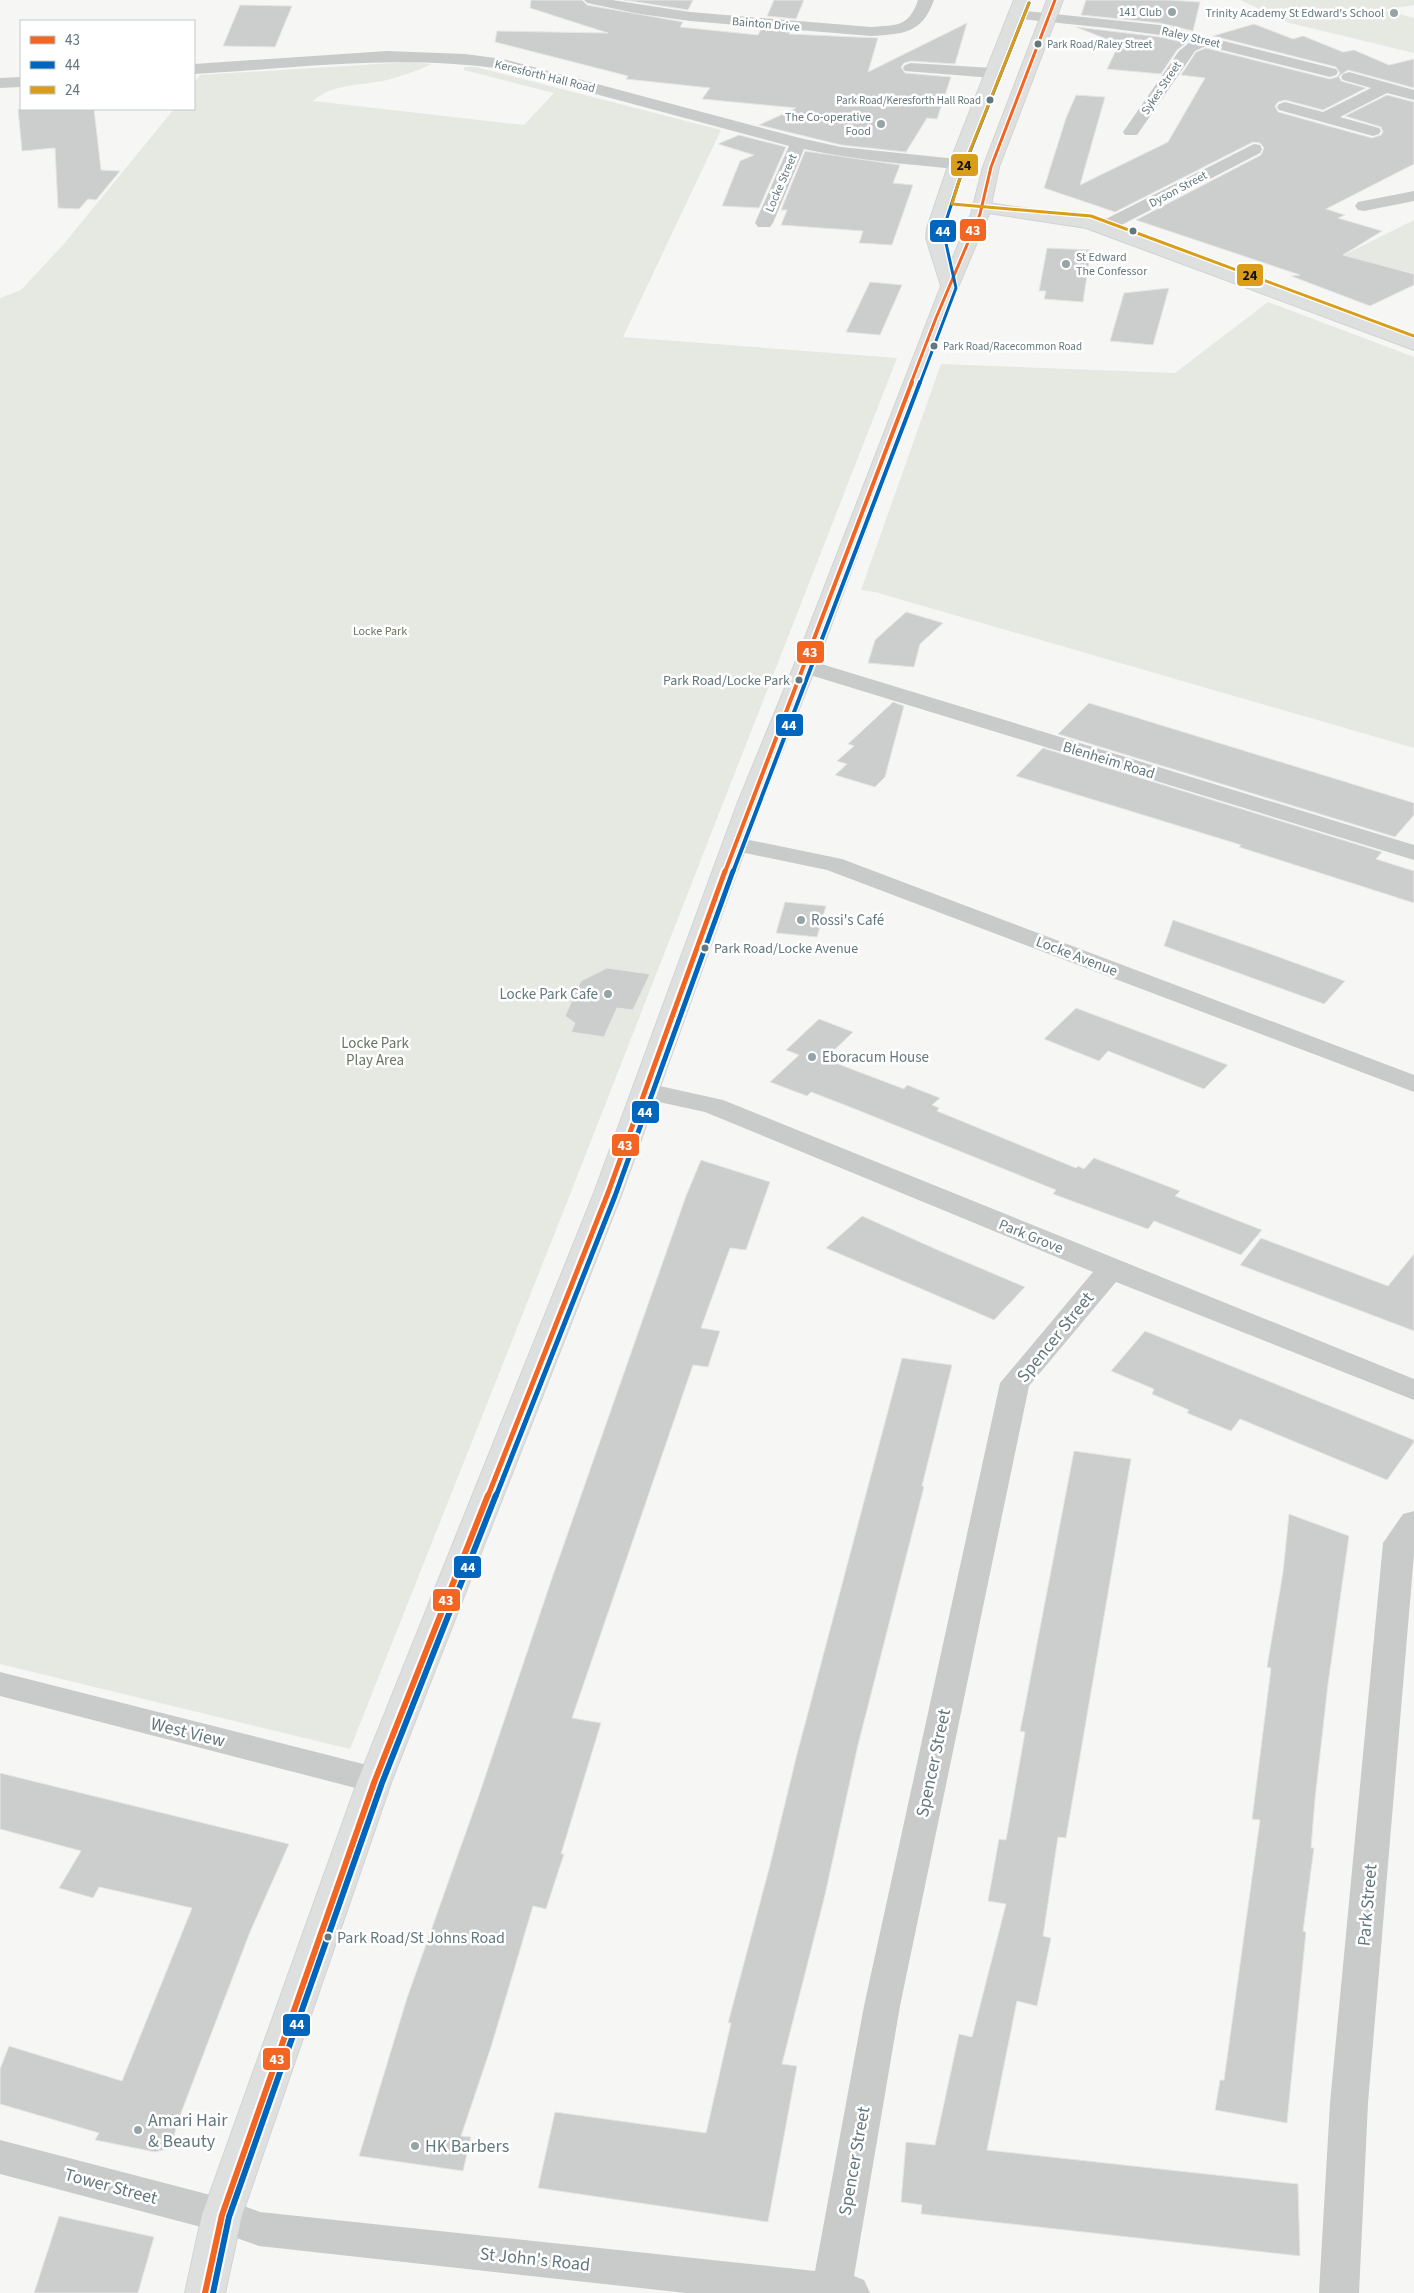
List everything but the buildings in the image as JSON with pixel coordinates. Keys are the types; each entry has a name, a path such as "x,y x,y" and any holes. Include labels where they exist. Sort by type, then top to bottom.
{"main road":[{"path":"949,285 935,238 956,166 1022,0"},
{"path":"205,2293 222,2215 376,1780 608,1193 735,844 949,285 981,211 991,170 1055,0"},
{"path":"956,166 991,170"},
{"path":"944,208 981,211 1018,219 1056,219 1089,224 1414,344"}],"street":[{"name":"Bainton Drive","path":"592,0 653,13 730,14 847,30 901,28 914,23 920,16 926,0"},
{"name":"Raley Street","path":"1015,15 1135,26 1206,40 1330,72"},
{"name":"Sykes Street","path":"1132,123 1190,48 1206,40"},
{"name":"Keresforth Hall Road","path":"195,69 374,56 456,57 503,64 798,143 924,166 956,166"},
{"path":"911,68 993,73"},
{"path":"1349,77 1414,95"},
{"path":"0,83 20,82"},
{"path":"1325,118 1386,87"},
{"path":"1285,107 1373,131"},
{"name":"Locke Street","path":"764,223 798,143"},
{"name":"Dyson Street","path":"1102,228 1254,150"},
{"path":"1364,206 1414,196"},
{"name":"Blenheim Road","path":"804,666 1414,853"},
{"name":"Locke Avenue","path":"735,844 833,864 1414,1084"},
{"name":"Park Grove","path":"646,1091 713,1106 1111,1269 1414,1390"},
{"name":"Spencer Street","path":"840,2292 882,2006 1015,1383 1111,1269"},
{"name":"Park Street","path":"1339,2293 1349,2103 1399,1543 1414,1522"},
{"name":"West View","path":"0,1684 376,1780"},
{"name":"Tower Street","path":"0,2157 222,2215"},
{"name":"St John's Road","path":"222,2215 259,2229 840,2292"}],"green space":[{"path":"1240,0 1414,0 1414,5 1383,10 1414,18 1414,53 1290,23"},
{"name":"Locke Park","path":"410,62 432,64 391,79 350,85 330,91 313,101 524,125 554,93 464,70 464,67 476,67 721,130 623,337 897,358 573,1187 350,1749 0,1664 0,298 21,290 63,245 173,110 195,110 195,82 200,75"},
{"path":"1414,220 1414,273 1401,270 1392,276 1330,262"},
{"path":"1268,302 1414,357 1414,748 875,592 861,590 941,364 1175,373"}],"transit line":[{"name":"43","path":"205,2293 222,2215 375,1780 608,1193 750,802 805,666 936,318 980,214 991,167 1055,0"},
{"name":"44","path":"213,2293 229,2217 382,1783 615,1196 757,805 812,669 956,288 943,237 943,230 962,172 1029,3"},
{"name":"24","path":"1029,3 962,171 952,204 1091,216 1414,336"}],"place":[{"name":"141 Club","path":"1172,12"},
{"name":"Trinity Academy St Edward's School","path":"1394,13"},
{"name":"Park Road/Raley Street","path":"1038,44"},
{"name":"Park Road/Keresforth Hall Road","path":"990,100"},
{"name":"The Co-operative Food","path":"881,124"},
{"name":"St Edward The Confessor","path":"1066,264"},
{"name":"Park Road/Racecommon Road","path":"934,346"},
{"name":"Park Road/Locke Park","path":"799,680"},
{"name":"Rossi's Café","path":"801,920"},
{"name":"Park Road/Locke Avenue","path":"705,948"},
{"name":"Locke Park Cafe","path":"608,994"},
{"name":"Eboracum House","path":"812,1057"},
{"name":"Park Road/St Johns Road","path":"328,1937"},
{"name":"Amari Hair & Beauty","path":"138,2130"},
{"name":"HK Barbers","path":"415,2146"}],"park label":[{"name":"Locke Park Play Area","path":"375,1052"}]}
